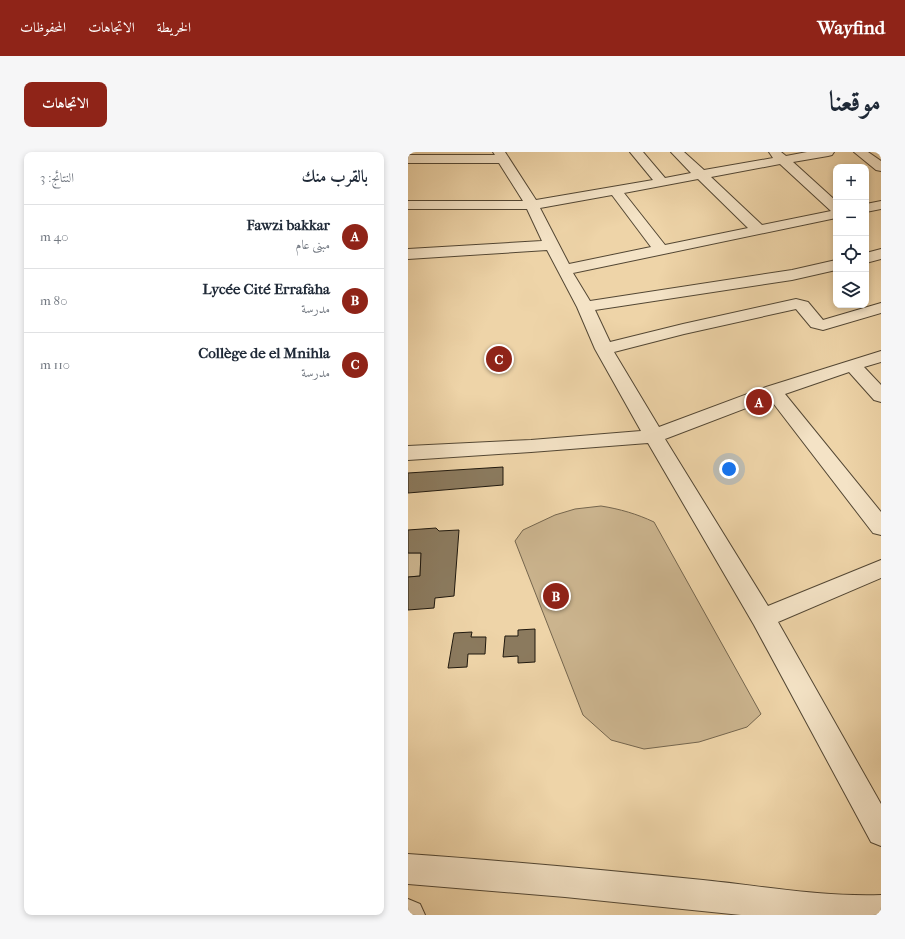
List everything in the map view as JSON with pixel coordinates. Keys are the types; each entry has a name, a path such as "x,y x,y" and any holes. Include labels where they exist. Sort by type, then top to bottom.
{"street":[{"path":"636,152 662,183"},
{"path":"677,152 759,230"},
{"path":"408,205 532,205 662,183 778,156 828,152"},
{"path":"860,152 881,167"},
{"path":"408,158 501,156 532,205 564,270 585,307 604,349 654,436 763,618 881,832"},
{"path":"778,156 833,205"},
{"path":"615,190 661,250"},
{"path":"869,207 881,205"},
{"path":"564,270 833,215"},
{"path":"408,254 552,246"},
{"path":"869,257 881,254"},
{"path":"585,307 755,282 833,266"},
{"path":"604,349 683,329 796,304 802,305 817,323 823,325 881,308"},
{"path":"408,453 531,446 654,436 796,382 853,366 881,356"},
{"path":"853,366 881,396"},
{"path":"774,391 881,527"},
{"path":"763,618 881,569"},
{"path":"408,869 510,876 721,897 840,912 881,911"}],"shaded area":[{"path":"601,506 628,512 654,522 761,714 747,727 699,742 644,749 611,740 583,715 515,541 523,530 555,515 575,509"},
{"path":"408,553 421,553 420,576 408,577"}],"building":[{"path":"503,467 503,485 408,493 408,473"},
{"path":"436,528 439,531 459,530 454,596 435,598 434,608 408,610 408,577 420,576 421,553 408,553 408,530"},
{"path":"535,629 535,662 518,663 518,656 503,657 505,636 518,636 518,630"},
{"path":"472,632 471,637 486,637 485,654 468,654 467,667 448,668 454,633"}],"place":[{"name":"Collège de el Mnihla","path":"499,359"},
{"name":"Fawzi bakkar","path":"759,402"},
{"name":"Lycée Cité Errafaha","path":"556,596"}]}
